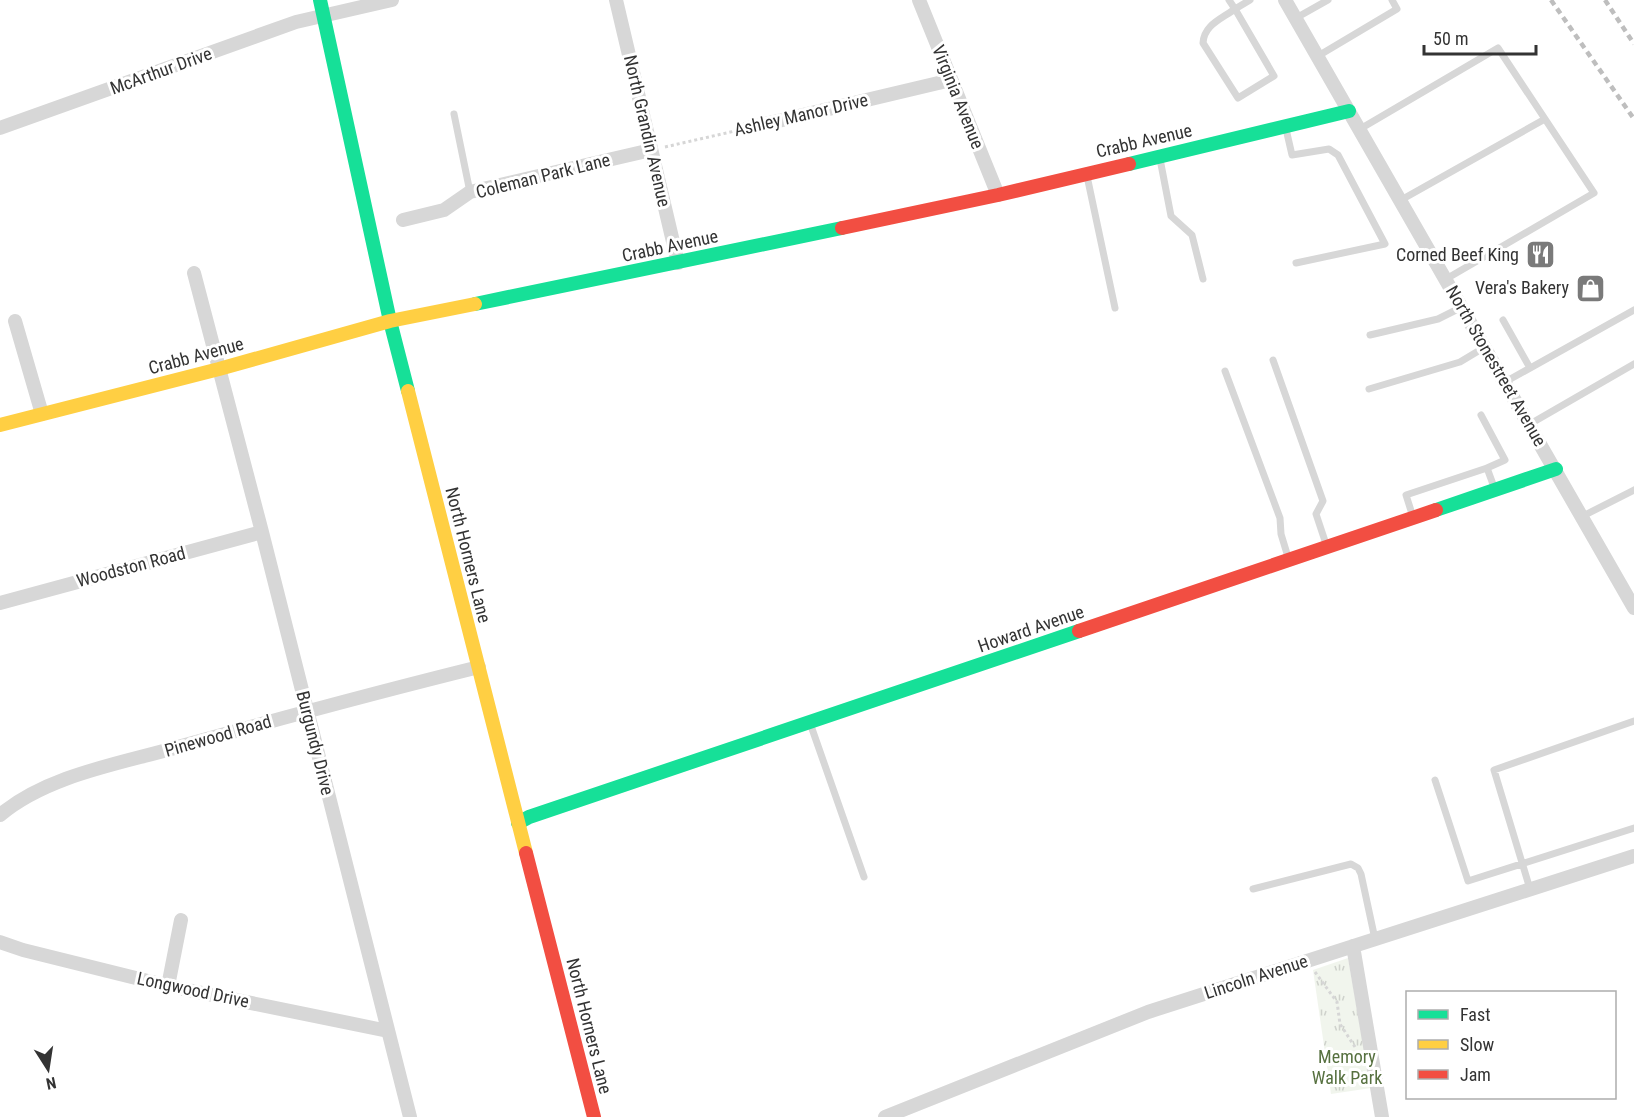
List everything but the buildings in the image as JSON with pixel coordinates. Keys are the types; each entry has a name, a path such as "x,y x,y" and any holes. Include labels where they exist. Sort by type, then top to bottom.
{"street":[{"name":"North Horners Lane","path":"320,0 390,321 594,1117"},
{"name":"McArthur Drive","path":"0,128 296,22 392,0"},
{"name":"North Grandin Avenue","path":"616,0 678,263"},
{"name":"Virginia Avenue","path":"919,0 998,195"},
{"name":"North Stonestreet Avenue","path":"1285,0 1556,468 1634,608"},
{"name":"Ashley Manor Drive","path":"748,128 951,80"},
{"name":"Crabb Avenue","path":"0,425 219,369 390,321 998,195 1349,111"},
{"name":"Coleman Park Lane","path":"403,220 444,210 470,192 651,150"},
{"name":"Burgundy Drive","path":"194,273 410,1117"},
{"path":"15,321 42,414"},
{"name":"Howard Avenue","path":"518,823 529,817 1556,468"},
{"name":"Woodston Road","path":"0,603 262,532"},
{"name":"Pinewood Road","path":"0,815 16,802 58,781 306,711 478,667"},
{"name":"Lincoln Avenue","path":"885,1117 1148,1012 1634,856"},
{"path":"168,986 181,920"},
{"name":"Longwood Drive","path":"0,942 23,950 168,986 388,1031"},
{"path":"1353,946 1382,1117"}],"lane":[{"path":"1229,0 1234,9 1274,76 1238,98 1203,43 1203,34 1234,9 1250,0"},
{"path":"1296,18 1328,0"},
{"path":"1318,56 1397,9 1392,0"},
{"path":"1360,129 1498,48 1594,193 1446,279"},
{"path":"454,114 470,192"},
{"path":"1401,200 1545,119"},
{"path":"1285,126 1292,155 1329,149 1338,155 1385,244 1296,263"},
{"path":"1159,156 1171,216 1192,235 1203,279"},
{"path":"1086,174 1115,308"},
{"path":"1371,335 1438,319 1462,307"},
{"path":"1505,382 1634,310"},
{"path":"1503,320 1530,368"},
{"path":"1369,389 1460,362 1485,347"},
{"path":"1274,360 1323,501 1316,514 1327,547"},
{"path":"1530,424 1634,364"},
{"path":"1225,371 1280,518 1281,534 1289,560"},
{"path":"1413,517 1406,495 1505,460 1481,415"},
{"path":"1487,468 1494,489"},
{"path":"1583,516 1634,490"},
{"path":"1530,889 1494,770 1634,721"},
{"path":"810,723 864,878"},
{"path":"1435,780 1468,881 1634,828"},
{"path":"1253,889 1352,864 1361,874 1375,939"}],"path":[{"name":"Ashley Manor Drive","path":"651,150 748,128"},
{"path":"1314,971 1337,1002 1340,1024 1360,1054"}],"green space":[{"name":"Memory Walk Park","path":"1348,958 1371,1088 1331,1094 1313,970"}],"railway":[{"path":"1551,0 1634,119"},
{"path":"1605,0 1634,44"}],"traffic: fast":[{"path":"320,0 390,321 408,391"},
{"path":"1129,164 1349,111"},
{"path":"475,304 842,228"},
{"path":"1436,510 1556,469"},
{"path":"518,823 529,817 1079,631"}],"traffic: slow":[{"path":"0,425 219,369 390,321 475,304"},
{"path":"408,391 526,853"}],"traffic: jam":[{"path":"842,228 1129,164"},
{"path":"1079,631 1436,510"},
{"path":"526,853 594,1117"}],"place":[{"name":"Corned Beef King","path":"1540,255"},
{"name":"Vera's Bakery","path":"1590,288"}]}
